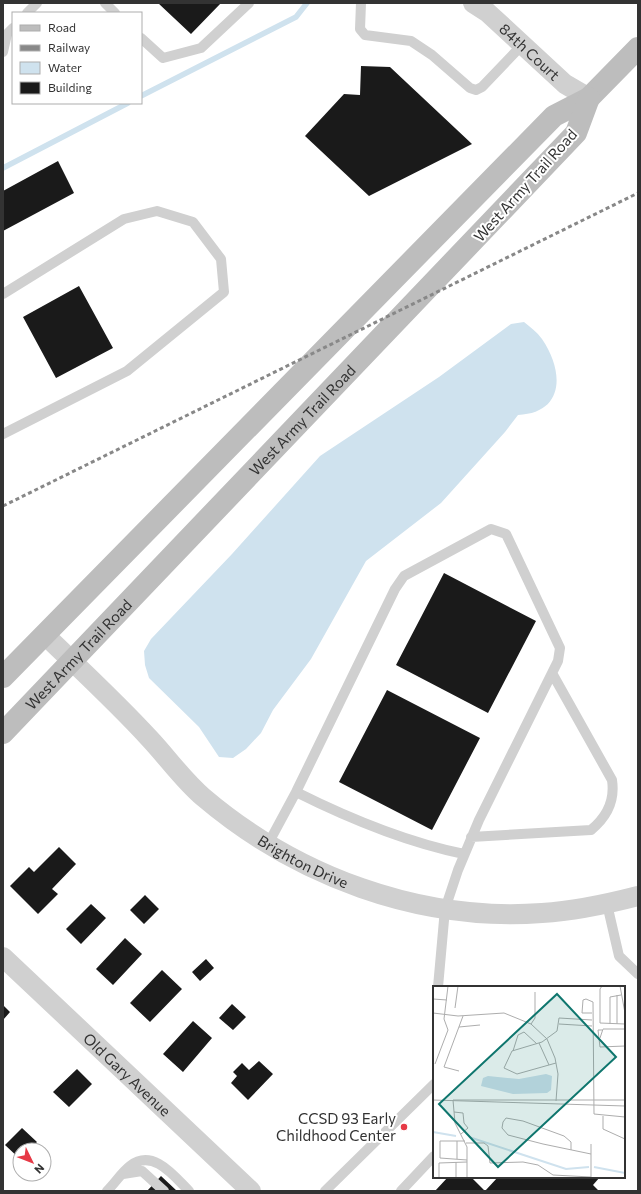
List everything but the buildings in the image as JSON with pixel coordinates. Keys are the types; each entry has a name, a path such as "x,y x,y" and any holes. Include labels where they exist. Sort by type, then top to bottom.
{"main road":[{"name":"West Army Trail Road","path":"3,677 554,116 589,98 638,48"},
{"name":"West Army Trail Road","path":"3,734 576,133 589,98"}],"street":[{"name":"84th Court","path":"473,3 487,12 565,84 589,98"},
{"name":"Brighton Drive","path":"45,635 148,737 201,795 230,819 268,844 298,861 359,888 445,909 488,912 541,913 607,904 638,896"},
{"name":"Old Gary Avenue","path":"3,957 251,1191"}],"lane":[{"path":"28,12 37,3"},
{"path":"105,3 114,12"},
{"path":"142,39 163,58 201,48 249,3"},
{"path":"361,3 360,29 365,35 411,41 432,55 470,88 476,90 482,87 523,44"},
{"path":"3,52 7,34 12,29"},
{"path":"3,294 124,219 157,211 193,222 221,259 224,292 127,370 3,434"},
{"path":"268,844 296,792 395,589 404,576 491,529 506,534 560,648 558,662 464,854 445,909 438,986"},
{"path":"472,837 591,830 601,822 614,795 612,780 552,673"},
{"path":"296,792 345,816 391,834 434,848 464,854"},
{"path":"607,904 619,956 638,974"},
{"path":"325,1191 433,1085"},
{"path":"401,1191 433,1157"},
{"path":"107,1191 137,1162 150,1159 161,1164 189,1191"},
{"path":"123,1174 142,1171 164,1191"}],"water":[{"path":"524,322 542,339 554,364 556,388 552,399 545,407 533,412 518,415 505,432 441,503 366,561 311,659 273,710 261,733 246,749 233,758 219,757 199,727 149,678 145,665 144,651 151,639 232,554 320,456 439,377 511,324"}],"waterway":[{"path":"142,95 296,17 307,3"},
{"path":"3,168 126,104"}],"railway":[{"path":"3,506 638,193"}],"place":[{"name":"CCSD 93 Early Childhood Center","path":"404,1127"}]}
